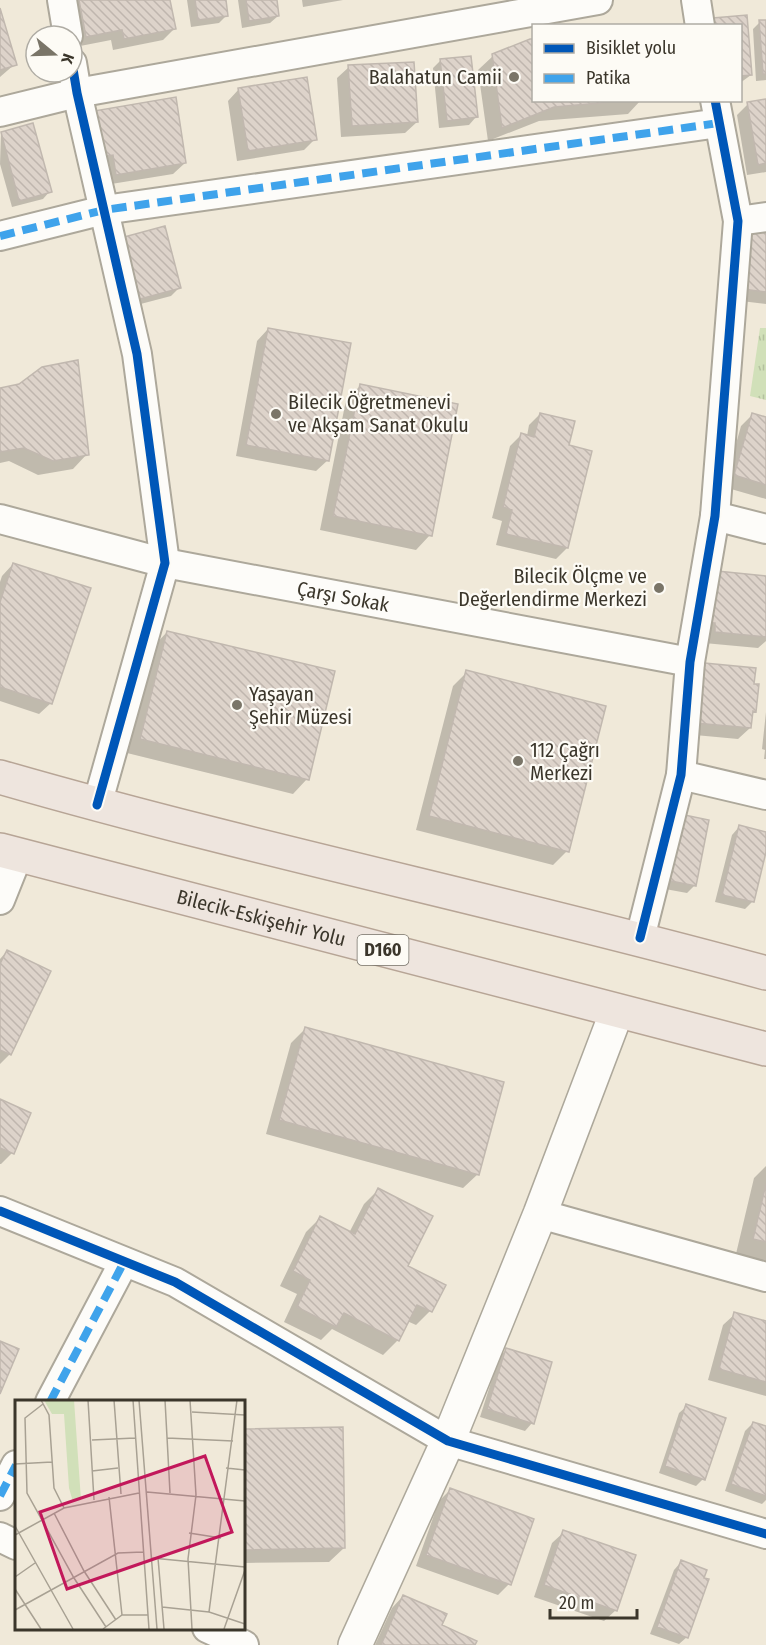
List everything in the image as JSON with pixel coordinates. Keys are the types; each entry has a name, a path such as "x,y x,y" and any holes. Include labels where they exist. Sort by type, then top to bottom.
{"main road":[{"path":"0,777 96,805 640,938 766,972"},
{"name":"Bilecik-Eskişehir Yolu","path":"9,852 766,1049"}],"street":[{"path":"62,0 66,24"},
{"path":"0,112 77,93 598,0"},
{"path":"696,0 700,24"},
{"path":"76,84 137,354 165,564 96,805"},
{"path":"0,236 104,210 717,112 738,221 716,516 690,662 681,775 640,938"},
{"path":"738,221 766,217"},
{"path":"716,516 766,529"},
{"name":"Çarşı Sokak","path":"0,519 165,564 690,662"},
{"path":"681,775 766,795"},
{"path":"0,900 9,852"},
{"path":"355,1645 448,1441 540,1214 617,1011"},
{"path":"0,1211 175,1282 448,1441 766,1534"},
{"path":"540,1214 766,1277"},
{"path":"51,1400 124,1262"},
{"path":"0,1496 15,1467"},
{"path":"0,1537 15,1544"},
{"path":"209,1630 244,1645"}],"green space":[{"path":"760,328 766,328 766,400 750,396"}],"building":[{"path":"79,0 170,0 176,29 124,39 122,30 86,37"},
{"path":"195,0 226,0 228,16 198,20"},
{"path":"246,0 277,0 279,16 249,21"},
{"path":"0,8 17,65 0,70"},
{"path":"747,15 752,75 742,76 742,24 713,24 713,18"},
{"path":"759,20 766,20 766,74 763,74"},
{"name":"Balahatun Camii","path":"532,39 532,102 612,102 554,107 502,128 492,54"},
{"path":"471,56 478,117 447,121 440,59"},
{"path":"414,62 418,122 352,126 348,65"},
{"path":"307,77 317,140 248,151 238,88"},
{"path":"176,97 186,163 116,175 113,155 95,158 88,112"},
{"path":"766,99 766,163 758,165 747,102"},
{"path":"33,123 52,192 19,201 1,132"},
{"path":"165,226 181,288 140,299 124,237"},
{"path":"742,227 766,230 766,292 734,288"},
{"path":"268,328 351,343 329,461 246,445"},
{"path":"78,360 89,455 53,461 24,448 0,452 0,388 19,384 42,367"},
{"path":"360,384 458,404 432,536 333,516"},
{"path":"540,413 575,421 569,445 592,451 568,548 506,534 512,510 503,507 521,433 534,437"},
{"path":"752,413 766,417 766,485 734,475"},
{"path":"13,563 91,588 52,704 0,687 0,602"},
{"path":"717,571 766,576 766,637 715,632 715,623 712,623"},
{"name":"Yaşayan Şehir Müzesi","path":"167,631 335,671 309,780 140,739"},
{"path":"694,662 756,668 754,684 759,684 756,712 753,711 751,728 695,723"},
{"name":"112 Çağrı Merkezi","path":"466,670 606,706 569,852 429,816"},
{"path":"675,813 709,820 696,886 661,879"},
{"path":"739,825 766,832 766,852 754,902 722,895"},
{"path":"7,950 51,971 11,1055 0,1050 0,964"},
{"path":"305,1027 504,1082 479,1175 279,1120"},
{"path":"0,1099 31,1113 14,1154 0,1148"},
{"path":"766,1184 766,1242 753,1239"},
{"path":"378,1188 433,1216 408,1266 446,1285 432,1312 417,1305 399,1341 344,1313 336,1327 297,1307 310,1280 293,1271 320,1216 355,1234"},
{"path":"734,1312 766,1321 766,1382 719,1369"},
{"path":"0,1341 19,1349 0,1394"},
{"path":"506,1348 552,1362 534,1424 487,1409"},
{"path":"686,1404 726,1418 705,1480 665,1466"},
{"path":"753,1422 766,1426 766,1496 731,1484"},
{"path":"343,1427 345,1548 244,1550 244,1429"},
{"path":"450,1488 534,1519 511,1585 426,1555"},
{"path":"563,1530 636,1555 617,1611 544,1585"},
{"path":"681,1560 707,1570 704,1578 709,1579 688,1638 657,1627"},
{"path":"403,1595 447,1614 442,1625 477,1641 475,1645 381,1645"}],"marked path":[{"path":"0,236 104,210 719,123"},
{"path":"51,1400 124,1262"},
{"path":"0,1496 15,1467"}],"cycle path":[{"path":"76,84 137,354 165,563 97,805"},
{"path":"640,938 681,775 690,662 715,516 738,221 715,102"},
{"path":"0,1211 175,1282 448,1441 766,1534"}],"place":[{"name":"Balahatun Camii","path":"514,77"},
{"name":"Bilecik Öğretmenevi ve Akşam Sanat Okulu","path":"276,414"},
{"name":"Bilecik Ölçme ve Değerlendirme Merkezi","path":"659,588"},
{"name":"Yaşayan Şehir Müzesi","path":"237,705"},
{"name":"112 Çağrı Merkezi","path":"518,761"}]}
